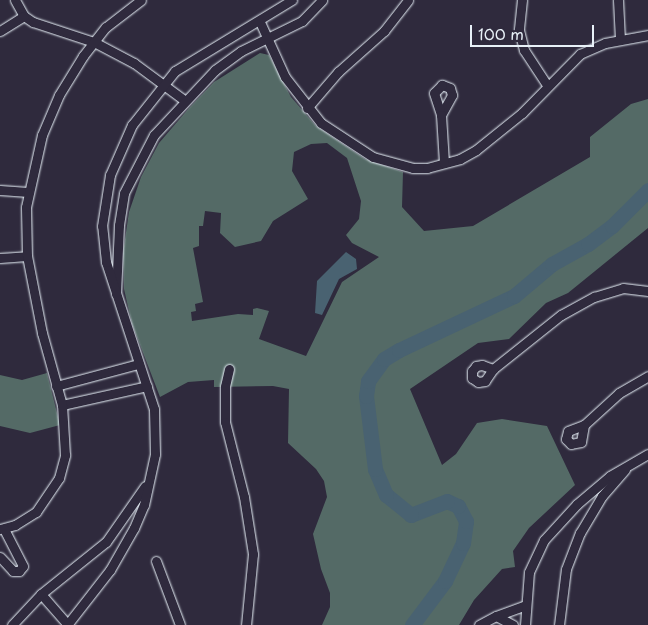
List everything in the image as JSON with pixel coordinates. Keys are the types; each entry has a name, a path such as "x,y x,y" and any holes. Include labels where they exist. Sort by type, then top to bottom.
{"street":[{"path":"15,0 24,16 38,26 94,42 134,63 164,83 184,100"},
{"path":"0,557 13,571 19,571 22,566 2,529 36,512 59,478 65,455 62,405 56,386 28,256 28,192 49,115 70,75 106,27 141,0"},
{"path":"41,594 68,625 94,592 122,550 144,504 156,439 154,409 148,386 138,364 116,294 109,279 103,244 103,210 110,175 132,125 164,83 176,71 231,35 260,22 292,0"},
{"path":"116,294 119,224 124,193 144,149 184,100 229,59 302,21 322,0"},
{"path":"307,108 338,72 384,30 408,0"},
{"path":"522,0 519,30 524,50 547,85"},
{"path":"618,0 620,40"},
{"path":"0,31 24,16"},
{"path":"260,22 285,77 307,108 345,141 385,162 413,168 460,159 487,142 522,113 547,85 580,54 620,40 648,34"},
{"path":"441,115 444,163"},
{"path":"0,190 28,192"},
{"path":"0,258 28,256"},
{"path":"493,369 561,315 594,297 623,288 648,291"},
{"path":"56,386 138,364"},
{"path":"229,369 225,387 224,422 244,497 253,554 246,625"},
{"path":"584,426 619,393 648,376"},
{"path":"62,405 148,386"},
{"path":"525,625 529,572 544,540 577,504 632,463 648,454"},
{"path":"559,625 566,569 580,533 602,496 632,463"},
{"path":"12,625 41,594 106,542 147,484"},
{"path":"156,560 180,625"},
{"path":"479,625 496,616 526,605"},
{"path":"496,616 513,625"}],"green space":[{"path":"260,53 269,55 291,97 316,126 365,159 403,172 402,207 424,231 473,226 590,157 590,137 631,104 648,99 648,228 568,293 546,303 509,339 478,343 410,389 442,465 456,454 477,423 502,419 547,426 575,485 529,528 513,551 515,567 502,569 474,600 459,625 322,625 330,607 330,593 321,569 313,534 327,497 324,481 316,469 288,443 289,389 273,386 214,387 214,380 188,382 160,397 132,324 124,289 123,253 129,212 141,177 159,143 214,82","holes":["327,143 347,158 361,201 359,219 346,235 352,243 379,257 342,282 306,356 259,339 269,311 257,308 253,309 253,315 238,314 192,321 191,312 196,311 195,304 203,302 193,248 199,246 199,226 203,226 205,211 221,213 220,233 235,247 261,241 273,221 308,199 292,171 294,152 311,144"]},
{"path":"47,373 60,425 30,433 0,426 0,375 22,380"}],"water":[{"path":"346,252 356,259 357,269 339,279 322,315 315,313 317,281"}],"waterway":[{"path":"412,625 445,581 463,543 466,521 458,506 447,501 411,515 386,495 375,469 366,396 368,381 384,359 399,350 514,296 552,264 588,244 612,226 648,190"}]}
